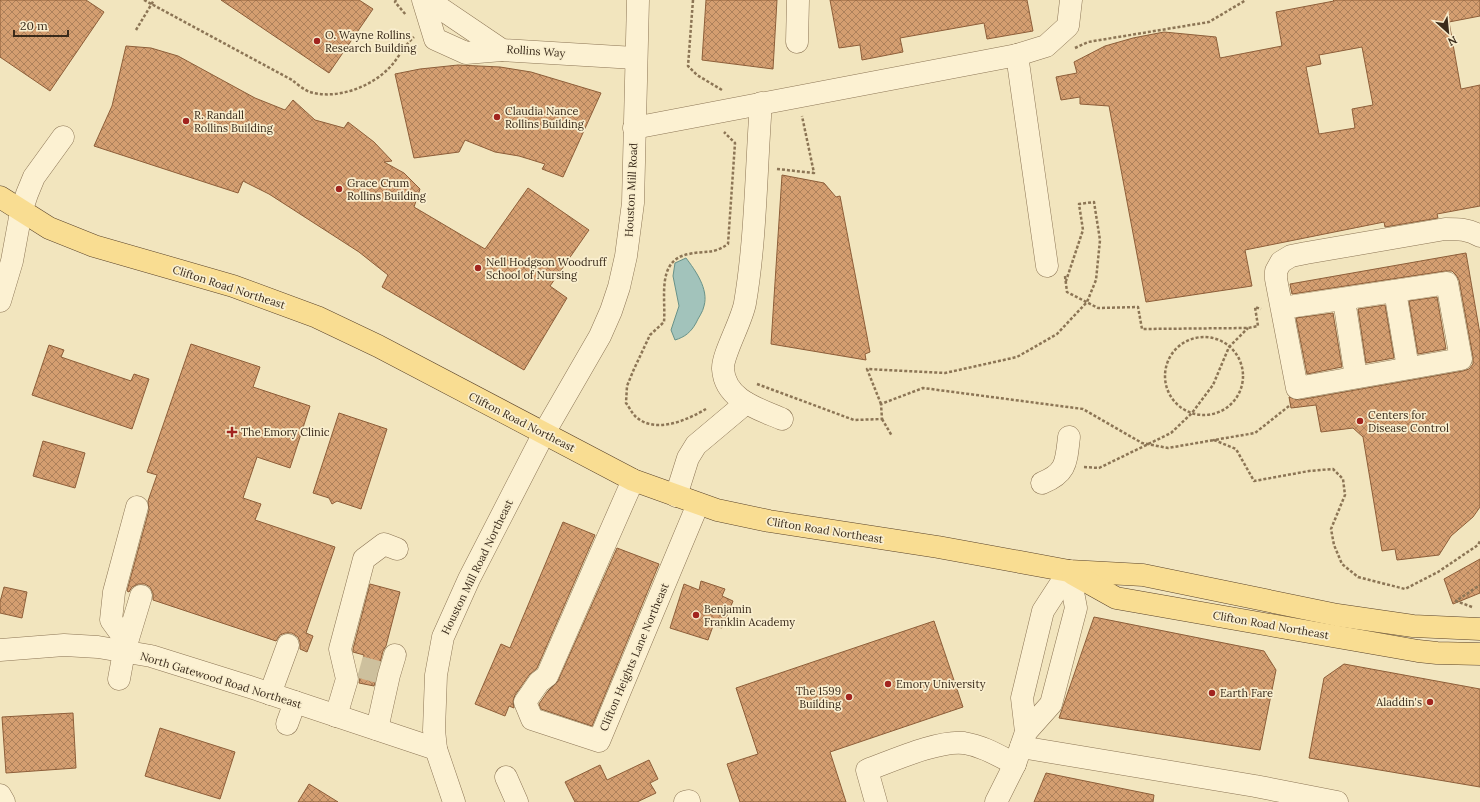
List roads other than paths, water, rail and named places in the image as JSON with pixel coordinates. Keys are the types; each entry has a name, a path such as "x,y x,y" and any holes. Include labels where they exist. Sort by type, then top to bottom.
{"main road":[{"name":"Clifton Road Northeast","path":"0,197 49,228 94,246 233,286 317,317 378,346 633,480 698,504 755,518 938,547 1069,571 1143,575 1296,607 1413,626 1480,629"},
{"name":"Clifton Road Northeast","path":"1069,571 1116,598 1418,651 1480,654"}],"street":[{"path":"423,0 435,40 466,53 502,50"},
{"name":"Rollins Way","path":"428,0 502,50 635,58"},
{"name":"Houston Mill Road","path":"544,433 600,336 611,312 619,287 626,256 633,203 635,58 638,0"},
{"path":"796,42 798,0"},
{"path":"634,128 1017,55 1046,46 1068,26 1071,0"},
{"path":"1017,55 1056,270"},
{"path":"761,103 750,260 745,304 723,368 739,398 782,419"},
{"path":"0,301 15,247 22,212 34,177 63,137"},
{"path":"1272,312 1447,283 1461,358 1297,388 1272,312 1276,271 1280,262 1291,256 1445,229 1461,229 1474,232 1480,236"},
{"path":"1395,291 1408,368"},
{"path":"1344,300 1356,377"},
{"path":"676,496 688,458 696,445 739,398"},
{"name":"Houston Mill Road Northeast","path":"454,802 436,749 433,708 436,675 443,638 469,579 544,433"},
{"path":"1042,483 1060,474 1066,465 1069,437"},
{"name":"Clifton Heights Lane Northeast","path":"633,480 547,676 539,682 525,702 532,719 599,741 698,504"},
{"path":"126,647 111,620 114,592 137,507"},
{"path":"336,716 351,665 340,649 364,559 384,544 397,549"},
{"path":"1021,748 1022,698 1043,612 1069,571"},
{"path":"996,802 1021,748 1052,704 1076,608 1069,571"},
{"path":"119,679 126,647 141,596"},
{"name":"North Gatewood Road Northeast","path":"0,650 64,645 126,647 436,749"},
{"path":"270,694 288,645"},
{"path":"377,729 389,668"},
{"path":"287,724 295,702"},
{"path":"876,802 867,770 945,744 964,743 985,748 1021,748 1255,786 1337,802"},
{"path":"506,777 517,802"},
{"path":"0,795 4,802"}],"water":[{"path":"686,258 700,280 705,293 705,300 703,310 692,329 685,336 675,340 671,330 679,306 673,276 675,263"}],"tunnel":[{"path":"360,667 382,673"}],"place":[{"name":"O. Wayne Rollins Research Building","path":"317,41"},
{"name":"Claudia Nance Rollins Building","path":"497,117"},
{"name":"R. Randall Rollins Building","path":"186,121"},
{"name":"Grace Crum Rollins Building","path":"339,189"},
{"name":"Nell Hodgson Woodruff School of Nursing","path":"478,268"},
{"name":"Centers for Disease Control","path":"1360,421"},
{"name":"The Emory Clinic","path":"232,432"},
{"name":"Benjamin Franklin Academy","path":"696,615"},
{"name":"Emory University","path":"888,684"},
{"name":"Earth Fare","path":"1212,693"},
{"name":"The 1599 Building","path":"849,697"},
{"name":"Aladdin's","path":"1430,702"}]}
